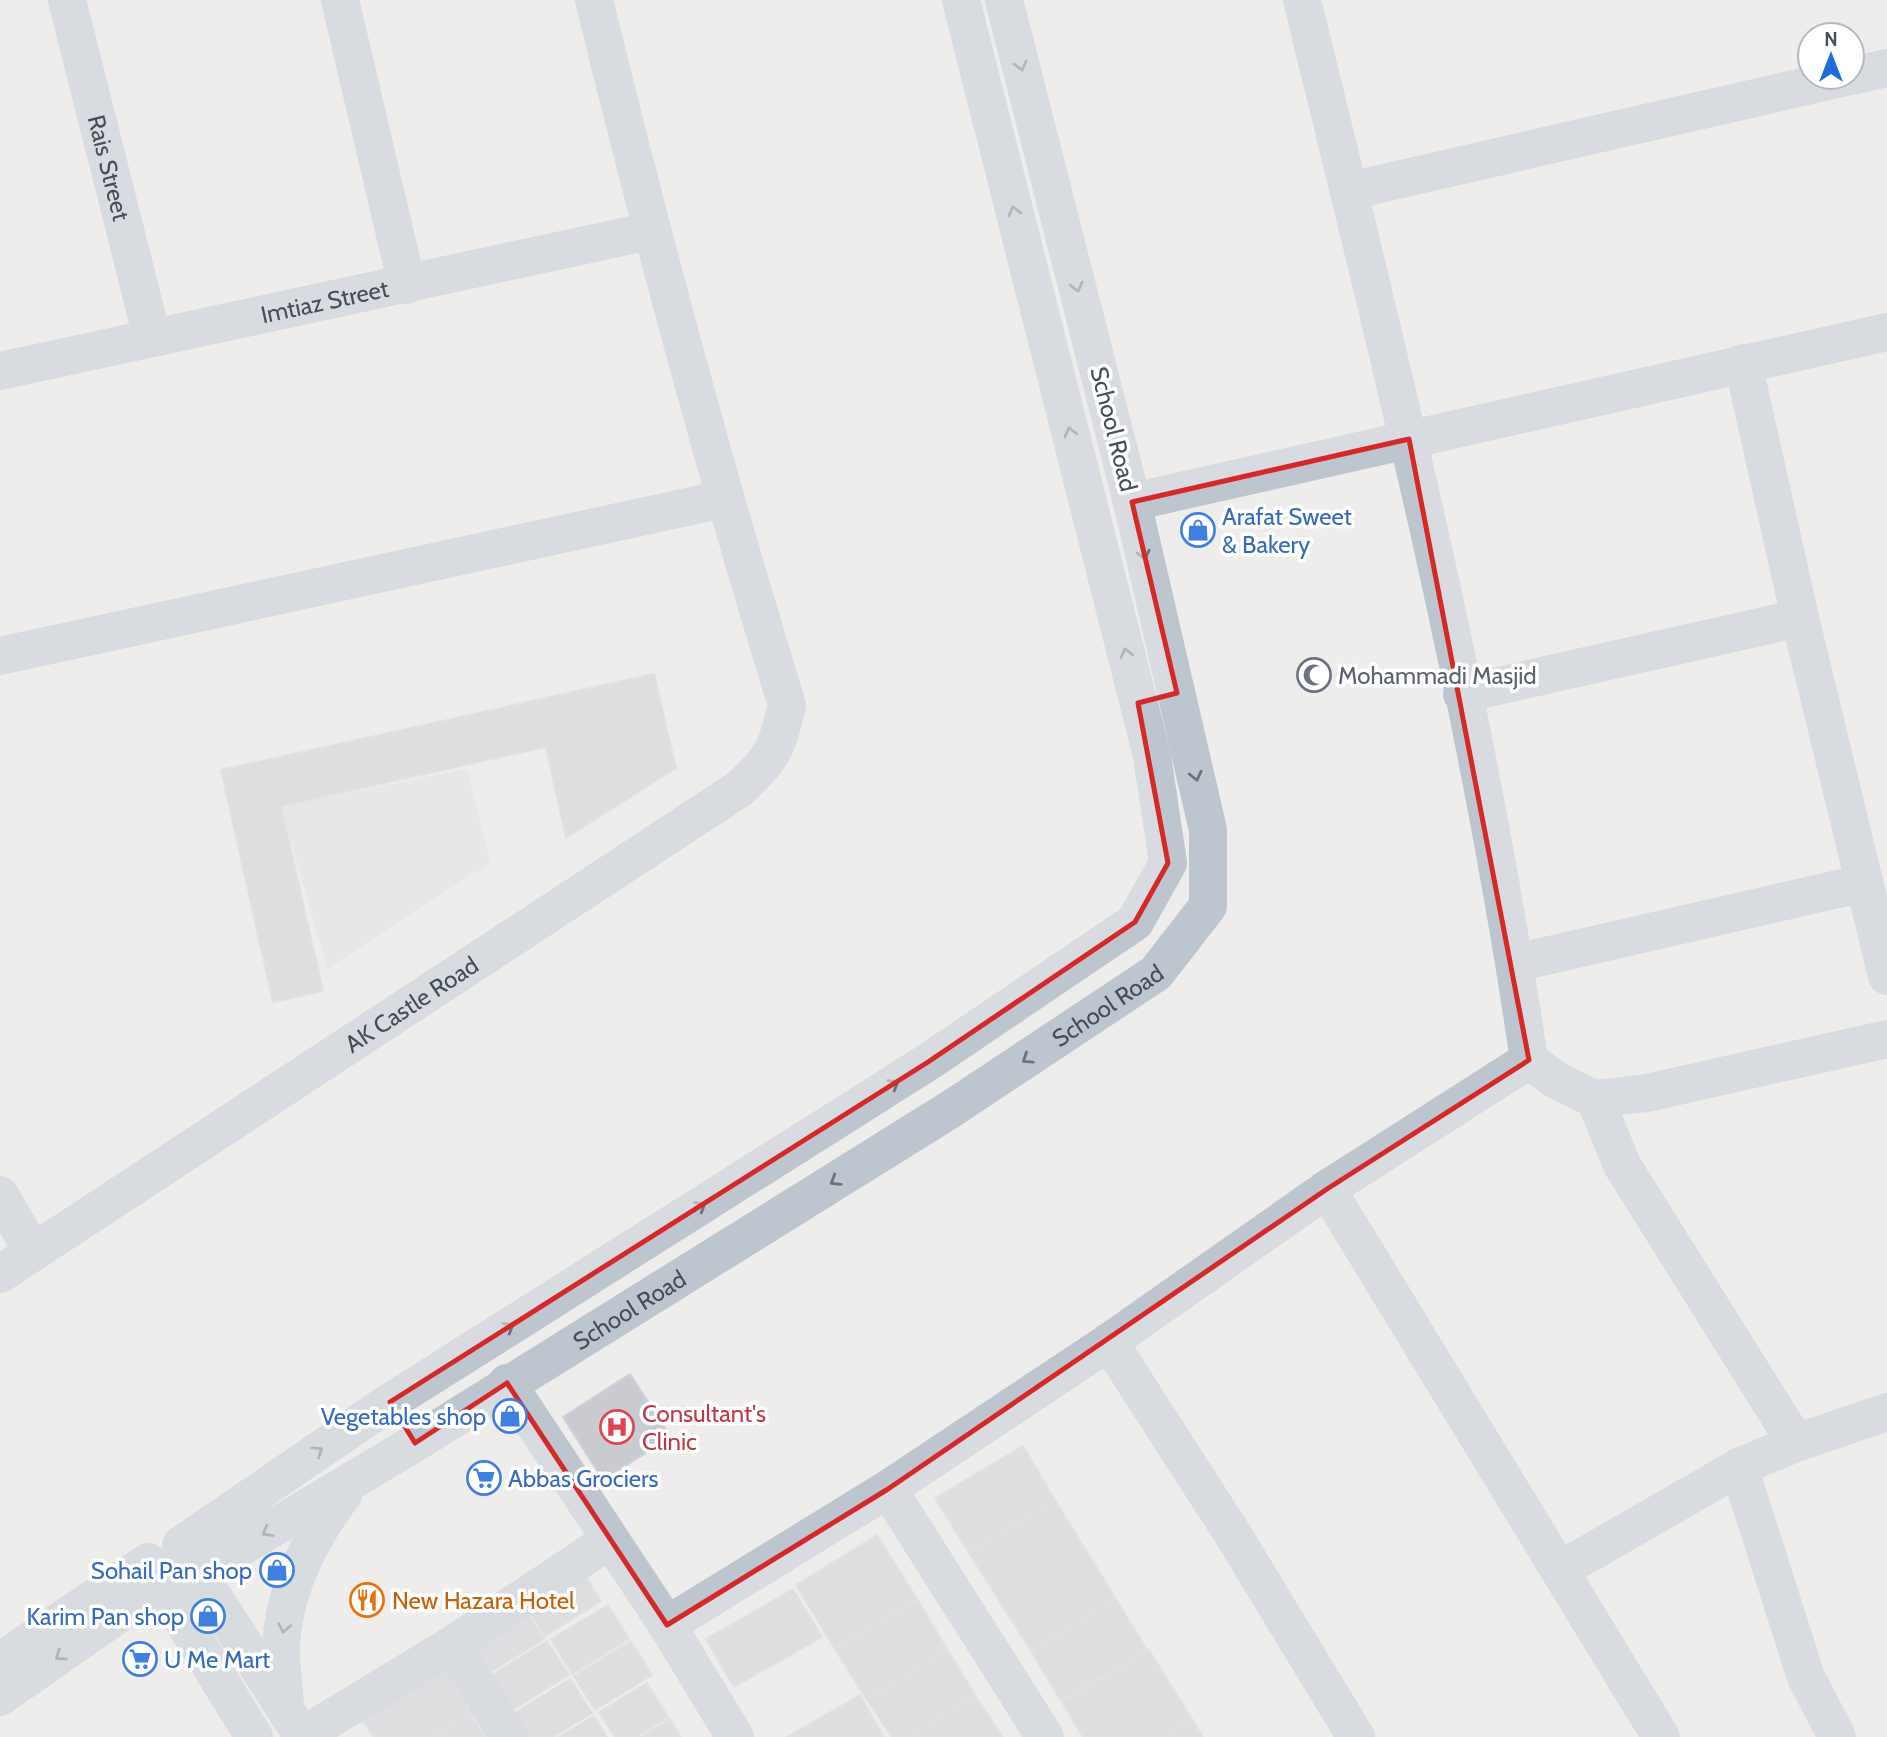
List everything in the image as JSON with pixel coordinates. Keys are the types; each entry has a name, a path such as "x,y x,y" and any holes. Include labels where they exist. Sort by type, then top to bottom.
{"street":[{"name":"Rais Street","path":"67,0 152,337"},
{"path":"340,0 407,285"},
{"path":"0,656 724,499 650,231 594,0"},
{"name":"School Road","path":"190,1559 390,1402 928,1062 1135,922 1168,863 1152,757 961,0"},
{"name":"School Road","path":"190,1559 354,1481 507,1383 951,1109 1156,973 1208,906 1208,830 1132,502 1004,0"},
{"path":"1302,0 1409,439 1515,963 1530,1060 1556,1080 1595,1099 1647,1093 1887,1039"},
{"path":"1866,73 1887,68"},
{"path":"1349,191 1796,88"},
{"name":"Imtiaz Street","path":"0,371 650,231"},
{"path":"1132,502 1887,332"},
{"path":"1743,363 1800,618 1887,976"},
{"name":"AK Castle Road","path":"0,1274 739,789 767,764 780,738 788,705 724,499"},
{"path":"1462,694 1800,618"},
{"path":"1138,703 1177,693"},
{"path":"1515,963 1864,883"},
{"path":"667,1625 888,1489 1109,1342 1327,1189 1530,1060"},
{"path":"1595,1099 1622,1165 1796,1443"},
{"path":"1327,1189 1661,1737"},
{"path":"0,1195 33,1252"},
{"path":"1109,1342 1232,1533 1356,1737"},
{"path":"507,1383 667,1625 735,1737"},
{"path":"390,1402 415,1443"},
{"path":"1560,1570 1739,1467 1796,1443 1887,1412"},
{"path":"1739,1467 1806,1677 1837,1737"},
{"path":"297,1726 281,1645 292,1585 316,1529 354,1481"},
{"path":"888,1489 1045,1737"},
{"path":"297,1726 452,1645 610,1540"},
{"path":"0,1661 157,1582 184,1592 196,1580 190,1559"},
{"path":"190,1559 297,1726"},
{"path":"0,1698 157,1582"},
{"path":"157,1582 254,1737"},
{"path":"452,1645 509,1737"}],"highlighted area":[{"path":"1409,439 1529,1060 1327,1189 888,1489 667,1625 507,1383 415,1443 390,1402 928,1062 1135,922 1168,863 1138,703 1177,693 1132,502"}],"shaded area":[{"path":"467,769 491,862 327,969 281,806"}],"building":[{"path":"654,674 676,768 566,838 546,747 281,806 323,991 273,1002 221,770"},
{"name":"Consultant's Clinic","path":"630,1374 671,1437 603,1480 563,1417"},
{"path":"1023,1446 1055,1500 969,1553 935,1498"},
{"path":"1055,1500 1116,1599 1031,1651 969,1553"},
{"path":"877,1535 917,1599 835,1649 796,1585"},
{"path":"580,1567 601,1601 545,1636 523,1602"},
{"path":"793,1589 822,1637 734,1687 706,1639"},
{"path":"917,1599 947,1649 867,1700 835,1649"},
{"path":"1116,1599 1147,1650 1061,1701 1031,1651"},
{"path":"522,1605 544,1639 487,1674 466,1640"},
{"path":"608,1605 629,1639 572,1674 551,1639"},
{"path":"547,1641 569,1675 512,1710 490,1676"},
{"path":"631,1641 652,1675 595,1710 574,1676"},
{"path":"947,1649 975,1695 909,1737 892,1737 867,1700"},
{"path":"1149,1650 1192,1719 1163,1737 1083,1737 1062,1702"},
{"path":"439,1658 471,1714 432,1737 374,1737 353,1708"},
{"path":"570,1679 592,1713 553,1737 528,1737 513,1714"},
{"path":"647,1683 668,1717 636,1737 615,1737 599,1712"},
{"path":"860,1695 884,1737 787,1737"},
{"path":"975,1695 1003,1737 909,1737"},
{"path":"471,1714 485,1737 432,1737"},
{"path":"594,1716 607,1737 559,1737"},
{"path":"670,1719 681,1737 641,1737"},
{"path":"1192,1719 1203,1737 1163,1737"}],"place":[{"name":"Arafat Sweet & Bakery","path":"1198,530"},
{"name":"Mohammadi Masjid","path":"1314,675"},
{"name":"Vegetables shop","path":"510,1416"},
{"name":"Consultant's Clinic","path":"617,1427"},
{"name":"Abbas Grociers","path":"484,1478"},
{"name":"Sohail Pan shop","path":"277,1570"},
{"name":"New Hazara Hotel","path":"367,1600"},
{"name":"Karim Pan shop","path":"208,1616"},
{"name":"U Me Mart","path":"140,1659"}]}
